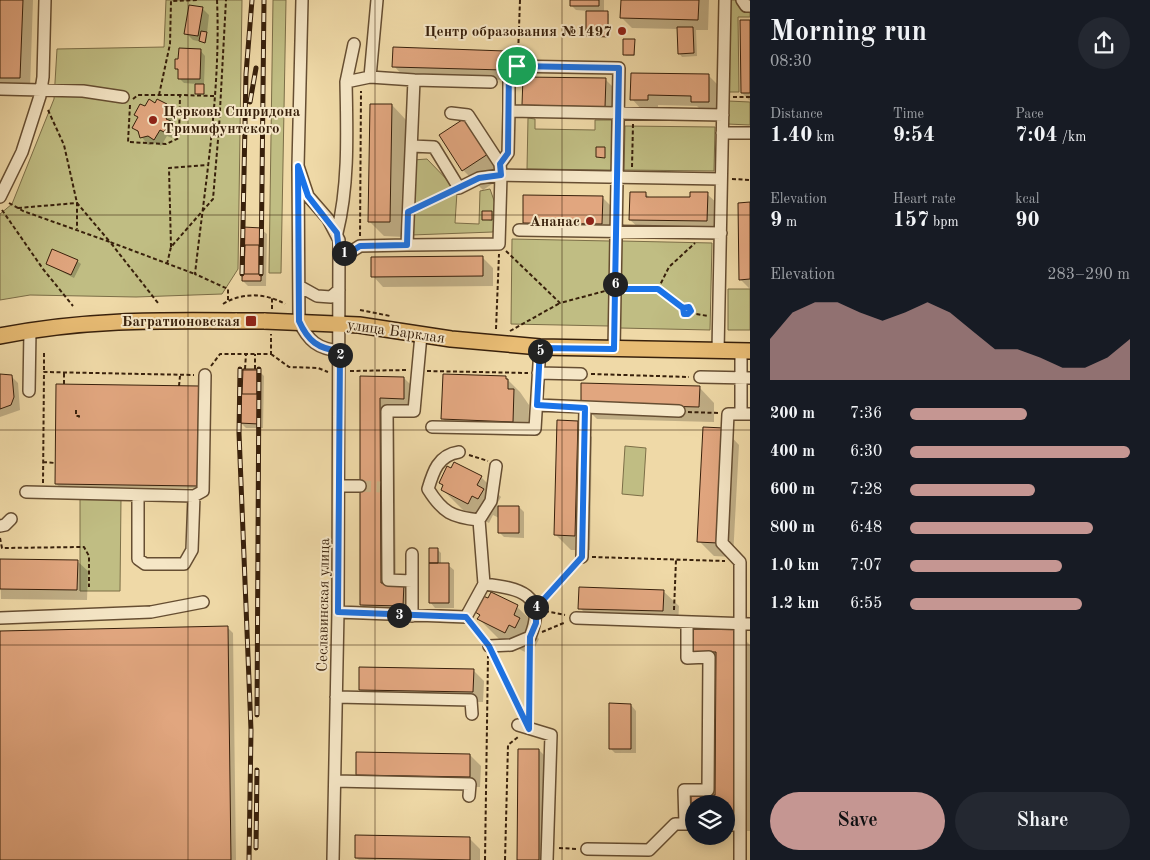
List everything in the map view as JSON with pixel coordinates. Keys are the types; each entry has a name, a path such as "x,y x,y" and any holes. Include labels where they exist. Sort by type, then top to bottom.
{"main road":[{"name":"улица Барклая","path":"0,326 36,328 139,320 299,321 340,324 540,348 746,352"},
{"name":"улица Барклая","path":"0,336 36,328"}],"street":[{"path":"4,200 41,94 45,0"},
{"path":"307,0 302,0 298,166 299,321 312,342 322,348 340,351"},
{"path":"366,78 377,0"},
{"path":"718,351 724,0"},
{"path":"742,0 746,6 750,6"},
{"path":"337,233 343,209 346,154 346,82 354,44"},
{"path":"339,253 349,253 360,246 499,244 501,169 508,153 509,66 619,68 614,349"},
{"path":"346,82 366,78 491,82"},
{"path":"407,245 414,80"},
{"path":"0,89 41,94 83,91 123,97"},
{"path":"508,111 723,115"},
{"path":"451,113 468,115 501,169"},
{"path":"722,133 750,134"},
{"path":"412,146 434,147 459,188 501,169 617,177 721,179"},
{"path":"298,166 308,196 337,233"},
{"path":"519,230 721,233"},
{"name":"Сеславинская улица","path":"334,860 340,372 339,253 337,233"},
{"path":"298,286 317,296 331,297 339,290"},
{"path":"30,390 36,328"},
{"path":"412,581 388,580 384,487 388,411 414,411 421,335"},
{"path":"432,427 535,429 540,348"},
{"path":"740,860 745,562 722,543 728,414 746,414 746,352"},
{"path":"538,373 581,374"},
{"path":"26,492 194,496 203,491 205,375"},
{"path":"700,377 746,378"},
{"path":"537,405 679,411"},
{"path":"582,557 585,408"},
{"path":"459,452 449,454 434,468 428,490 440,508 458,517 479,520"},
{"path":"338,612 466,617 484,584 479,520 491,500 496,466"},
{"path":"339,486 360,486"},
{"path":"138,495 138,559 145,564 184,564 192,550 194,496"},
{"path":"0,526 4,526 11,519"},
{"path":"412,554 412,616"},
{"path":"484,584 513,587 526,594 536,608 536,623 530,637 511,645 489,646"},
{"path":"0,618 151,612 203,602"},
{"path":"576,618 745,624"},
{"path":"685,797 684,790 708,790 709,658 687,658 687,622"},
{"path":"336,697 471,700 472,714"},
{"path":"524,727 551,735 546,860"},
{"path":"335,781 470,784 469,796"},
{"path":"587,849 649,850 676,824 685,824"},
{"path":"735,826 740,826"}],"path":[{"path":"159,95 170,44 171,1 197,0"},
{"path":"196,274 214,96 218,32 217,0"},
{"path":"171,247 213,199 220,128 226,0"},
{"path":"517,66 520,0"},
{"path":"360,246 366,78"},
{"path":"41,94 64,145 76,203 77,230"},
{"path":"180,96 179,138 166,144 128,142 131,101 138,95 214,96"},
{"path":"723,96 750,97"},
{"path":"632,177 634,113"},
{"path":"167,264 171,247 169,168 207,164"},
{"path":"721,179 750,180"},
{"path":"408,212 459,188"},
{"path":"4,200 16,208 196,274 228,289 228,301"},
{"path":"16,208 76,203"},
{"path":"76,203 110,242 158,303"},
{"path":"2,210 43,269 73,306"},
{"path":"658,289 670,267 705,233"},
{"path":"499,244 560,303"},
{"path":"499,244 496,331 500,332"},
{"path":"514,334 505,333 560,303 615,289 658,289 683,308 684,314 690,313 719,318"},
{"path":"223,304 238,296 272,296 285,304"},
{"path":"683,308 689,307 690,313"},
{"path":"360,310 399,317"},
{"path":"43,493 44,352"},
{"path":"44,372 205,375 220,354 263,354"},
{"path":"245,369 246,354"},
{"path":"255,354 255,369"},
{"path":"271,354 289,367 318,368 330,372 355,369 538,373"},
{"path":"64,372 64,384"},
{"path":"581,374 700,377"},
{"path":"179,386 180,375"},
{"path":"76,410 76,416 79,416 79,420"},
{"path":"679,411 728,414"},
{"path":"459,452 484,458 496,466"},
{"path":"43,462 55,463"},
{"path":"0,538 2,548 84,548 89,556 89,587"},
{"path":"576,618 536,608 582,557 745,562"},
{"path":"674,621 676,560"},
{"path":"466,617 489,646 524,727"},
{"path":"505,860 508,745 524,727 530,637 576,618"},
{"path":"485,860 489,646"},
{"path":"547,848 587,849"}],"shaded area":[{"path":"166,0 242,0 238,269 222,294 136,297 30,295 0,300 0,214 12,204 54,99 57,49 164,47"},
{"path":"273,0 286,0 281,273 269,273"},
{"path":"727,0 739,0 750,8 750,17 738,17 739,92 727,92"},
{"path":"728,101 750,102 750,125 727,124"},
{"path":"528,118 535,119 535,129 595,130 595,120 613,120 612,170 527,169"},
{"path":"625,126 715,127 714,171 624,170"},
{"path":"427,159 455,188 411,209 413,160"},
{"path":"490,189 497,209 493,232 411,235 411,214 457,192 455,223 479,224 480,191"},
{"path":"512,239 610,241 609,326 511,324"},
{"path":"621,241 712,243 710,330 620,328"},
{"path":"728,289 750,289 750,330 728,330"},
{"path":"625,446 646,448 643,496 622,494"},
{"path":"80,499 121,499 120,591 80,591"}],"building":[{"path":"0,0 23,0 20,78 0,78"},
{"path":"570,0 599,0 599,6 570,6"},
{"path":"621,0 699,0 698,20 620,18"},
{"path":"189,5 203,7 198,36 184,34"},
{"path":"586,11 608,11 608,37 586,36"},
{"path":"740,20 750,20 750,93 741,93"},
{"path":"677,27 693,27 694,53 678,54"},
{"path":"201,31 207,32 205,43 199,41"},
{"path":"623,39 635,39 634,55 623,55"},
{"path":"393,47 505,51 504,70 392,67"},
{"path":"179,48 201,49 200,79 178,79 175,59 178,59"},
{"path":"631,73 709,74 709,102 691,102 691,96 648,95 648,100 630,100"},
{"path":"523,77 606,78 605,107 522,105"},
{"path":"195,84 204,84 204,94 195,94"},
{"name":"Церковь Спиридона Тримифунтского","path":"149,99 155,103 157,99 167,104 164,108 170,112 166,119 171,121 164,132 160,130 154,140 148,136 140,138 138,131 132,128 138,117 134,115 140,104 145,106"},
{"path":"370,104 392,104 390,222 368,222"},
{"path":"465,118 488,154 462,171 439,135"},
{"path":"596,147 605,147 605,158 596,157"},
{"path":"630,192 646,192 646,197 690,197 690,192 708,192 707,221 629,220"},
{"path":"523,195 603,196 602,224 523,223"},
{"path":"750,202 750,279 739,280 738,203"},
{"path":"482,211 492,211 492,220 482,220"},
{"path":"243,227 262,228 261,281 242,281"},
{"path":"245,245 259,245 259,274 244,274"},
{"path":"52,249 78,260 71,275 46,264"},
{"path":"483,256 483,276 371,277 371,257"},
{"path":"243,369 257,369 257,394 242,394"},
{"path":"240,370 259,370 259,424 239,423"},
{"path":"0,374 12,375 14,397 11,405 0,409"},
{"path":"443,374 506,376 506,379 508,379 508,389 514,389 513,422 441,419"},
{"path":"360,376 404,377 404,399 380,398 381,583 404,583 403,606 360,605"},
{"path":"581,383 700,386 699,407 581,404"},
{"path":"56,384 199,386 197,486 55,484"},
{"path":"557,420 578,421 575,536 554,535"},
{"path":"703,427 724,428 718,543 697,542"},
{"path":"454,462 482,476 477,485 484,489 478,499 472,496 468,504 441,490 443,485 439,483 447,466 451,468"},
{"path":"498,506 519,506 519,533 498,533"},
{"path":"429,548 438,548 438,563 429,563"},
{"path":"0,559 78,560 77,590 0,589"},
{"path":"429,563 449,563 449,603 429,603"},
{"path":"579,587 664,590 663,611 578,609"},
{"path":"491,592 518,605 514,615 520,618 515,628 509,625 505,633 477,619 480,615 475,612 483,596 488,598"},
{"path":"228,626 231,860 0,860 0,631"},
{"path":"693,629 736,629 736,817 735,795 715,795 716,652 693,652"},
{"path":"359,667 474,669 473,692 359,690"},
{"path":"609,703 631,704 631,749 609,749"},
{"path":"518,749 539,749 539,860 517,860"},
{"path":"356,752 470,754 470,777 356,775"},
{"path":"355,835 470,837 470,860 355,858"}],"tunnel":[{"path":"360,486 380,487"}],"railway":[{"path":"242,274 246,74 252,0"},
{"path":"261,274 264,0"},
{"path":"250,102 256,68"},
{"path":"240,369 239,433 251,730 249,860"},
{"path":"257,715 259,369"},
{"path":"256,848 257,770"}],"place":[{"name":"Центр образования №1497","path":"622,31"},
{"name":"Церковь Спиридона Тримифунтского","path":"153,120"},
{"name":"Ананас","path":"590,221"},
{"name":"Багратионовская","path":"251,321"}],"route":[{"path":"517,66 509,66 508,153 500,164 501,175 479,178 408,212 407,245 360,246 349,253 339,253 337,233 328,219 318,210 308,196 298,166 299,321 312,342 322,348 340,351 338,612 466,617 489,646 524,715 529,729 530,637 536,623 536,608 582,557 585,408 537,405 540,348 614,349 615,289 658,289 683,308 682,312 684,314 686,315 691,311 689,307 684,306 683,308 658,289 615,289 619,68 517,66"}]}
